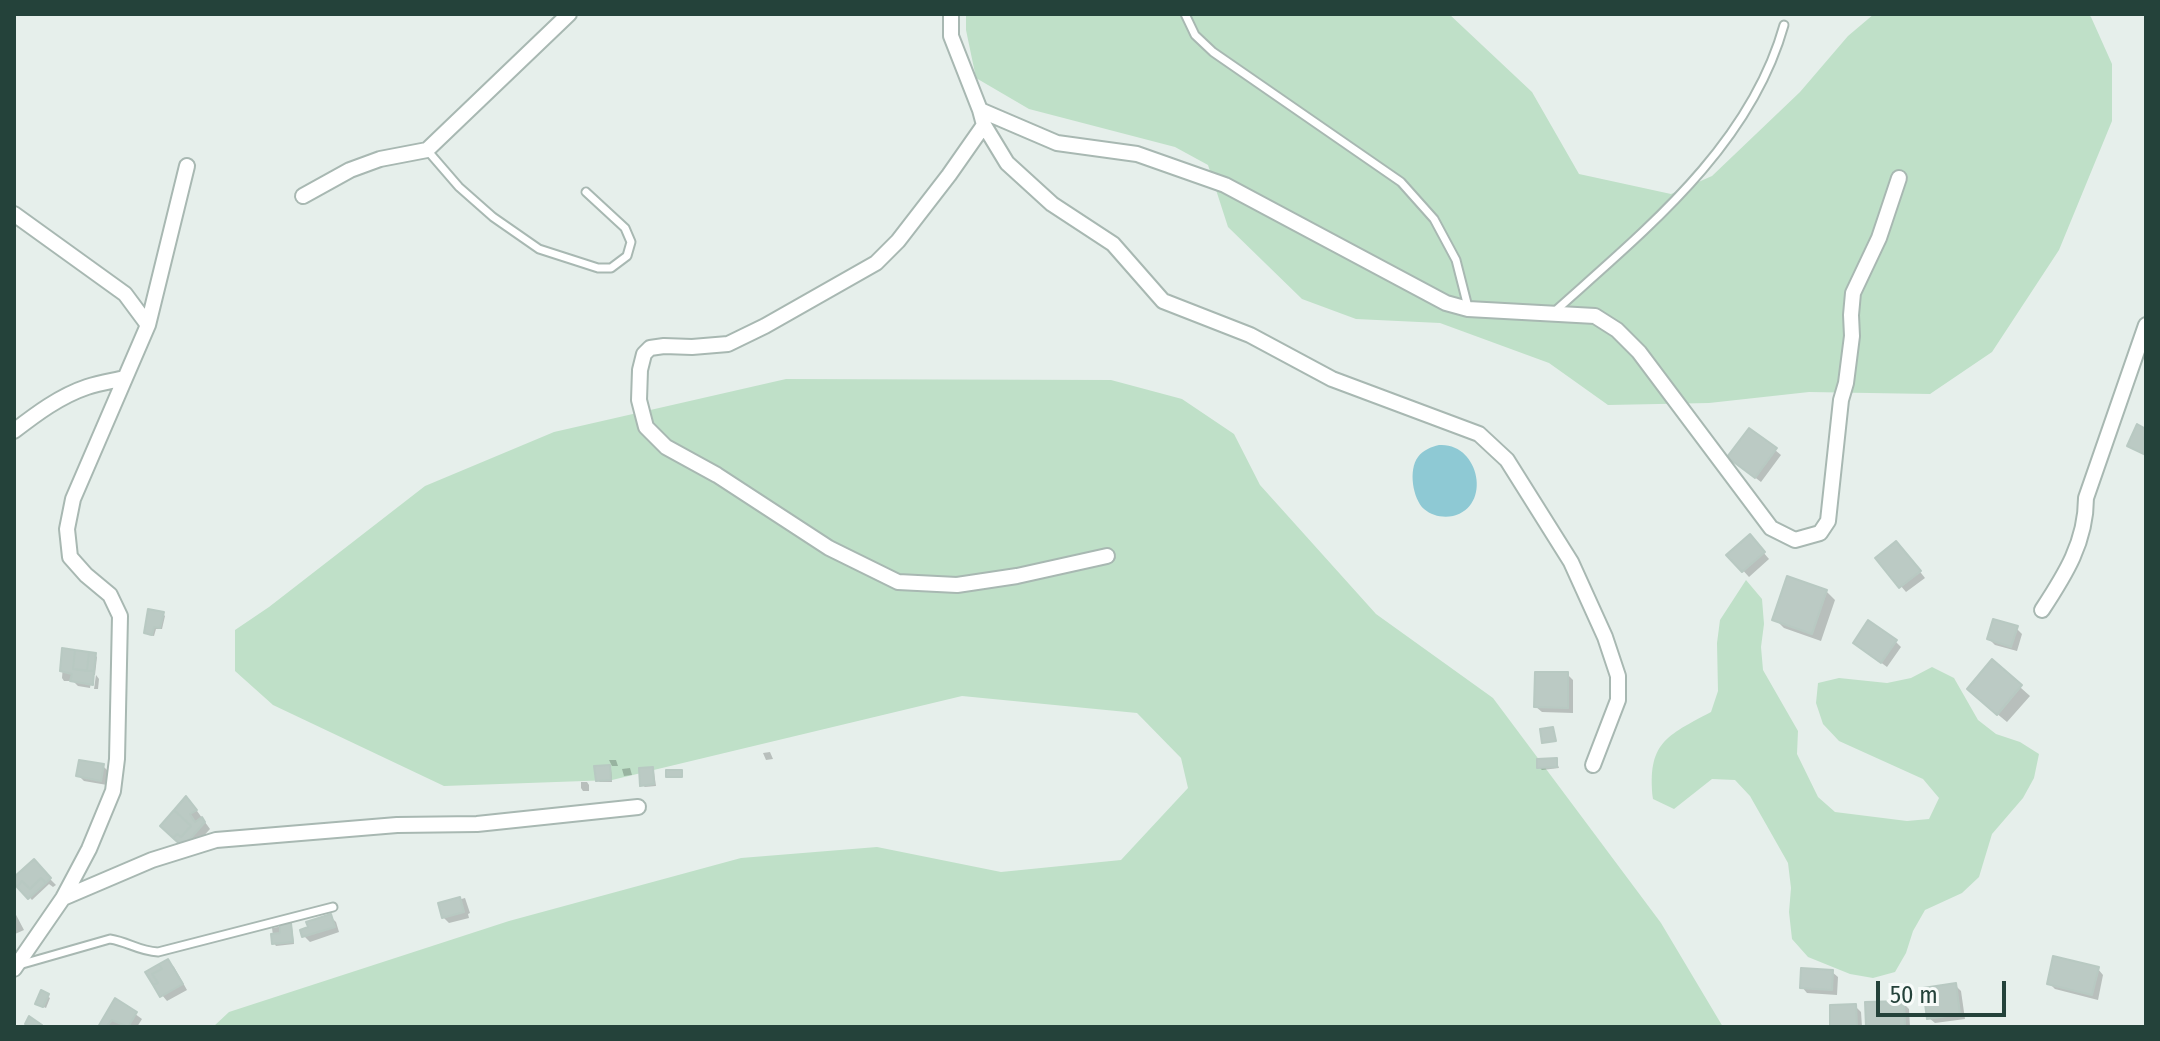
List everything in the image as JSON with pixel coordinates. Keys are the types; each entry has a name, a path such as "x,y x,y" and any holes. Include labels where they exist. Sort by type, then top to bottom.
{"street":[{"path":"303,196 350,170 380,159 427,150 569,14"},
{"path":"951,14 951,36 982,117 1007,163 1052,204 1113,244 1163,301 1250,335 1332,379 1479,434 1507,460 1571,562 1605,637 1618,676 1618,700 1593,765"},
{"path":"982,117 1057,143 1137,154 1225,185 1446,303 1468,309 1595,316 1617,330 1639,352 1771,528 1795,540 1820,533 1828,521 1841,400 1852,336 1853,293 1879,238 1899,178"},
{"path":"982,117 949,175 898,241 876,263 728,344 650,348 644,354 640,370 639,400 646,427 666,447 717,475 829,548 898,582 957,585 1017,576 1107,556"},
{"path":"16,967 63,898 89,849 113,791 117,759 120,616 110,595 70,557 67,529 73,499 148,325 187,166"},
{"path":"14,214 125,294 148,325"},
{"path":"2042,610 2063,578 2079,545 2086,516 2086,498 2146,325"},
{"path":"14,431 75,392 125,378"},
{"path":"63,898 152,860 216,840 397,825 477,824 638,807"}],"lane":[{"path":"1185,14 1195,35 1213,52 1401,182 1434,219 1456,260 1468,309"},
{"path":"1552,314 1661,214 1714,156 1753,100 1767,73 1784,25"},
{"path":"427,150 459,187 493,217 539,249 598,268 611,268 627,256 631,242 625,228 586,192"},
{"path":"16,967 110,939 143,951 158,952 333,907"}],"green space":[{"path":"966,14 1449,14 1532,92 1579,174 1671,194 1712,176 1800,92 1848,36 1874,14 2088,14 2112,64 2112,121 2059,250 1992,352 1930,394 1809,392 1709,403 1608,405 1549,363 1440,323 1356,319 1302,299 1228,227 1208,165 1175,147 1029,109 976,78 966,30"},
{"path":"786,379 1111,380 1182,399 1234,434 1260,485 1376,614 1493,698 1661,923 1723,1027 213,1027 229,1012 509,921 741,858 877,847 1001,872 1121,860 1188,788 1181,758 1137,713 962,696 612,780 444,786 273,705 235,671 235,630 425,486 554,432"},
{"path":"1746,580 1762,599 1763,670 1798,731 1797,754 1818,797 1835,812 1907,821 1929,819 1939,798 1923,779 1839,741 1823,724 1816,703 1818,683 1839,678 1887,683 1911,678 1932,667 1954,678 1978,720 1996,734 2020,742 2039,754 2034,778 2023,798 1992,834 1979,877 1962,893 1925,910 1895,972 1873,978 1850,974 1808,957 1792,939 1788,863 1750,796 1735,780 1712,779 1674,809 1653,799 1653,765 1663,744 1671,735 1711,712 1718,691 1720,620"}],"water":[{"path":"1439,445 1464,453 1476,476 1477,488 1473,500 1466,510 1453,516 1438,516 1424,509 1413,484 1413,469 1418,457 1427,449"}],"building":[{"path":"2137,424 2146,429 2146,455 2127,446"},
{"path":"1749,428 1777,448 1755,478 1727,457"},
{"path":"1750,534 1765,552 1742,572 1726,555"},
{"path":"1896,541 1921,571 1899,588 1875,558"},
{"path":"1787,576 1827,590 1812,634 1772,620"},
{"path":"148,609 164,612 160,628 154,627 152,635 144,633"},
{"path":"1993,619 2018,626 2011,647 1987,639"},
{"path":"1868,620 1897,640 1881,663 1853,643"},
{"path":"62,648 75,650 73,669 94,671 93,685 70,681 72,674 60,671"},
{"path":"75,650 89,652 87,671 73,669"},
{"path":"89,652 96,653 94,671 87,671"},
{"path":"1992,659 2022,685 1997,715 1967,689"},
{"path":"1535,672 1568,672 1568,708 1534,707"},
{"path":"1553,727 1556,741 1542,743 1540,729"},
{"path":"1557,758 1557,767 1537,768 1537,759"},
{"path":"79,760 104,764 101,781 76,776"},
{"path":"610,765 611,780 596,781 594,766"},
{"path":"653,767 654,784 640,786 639,768"},
{"path":"666,770 682,770 682,777 666,777"},
{"path":"186,796 197,810 190,814 195,822 202,817 205,822 183,847 173,838 177,834 181,837 191,826 174,810"},
{"path":"174,810 191,826 181,837 177,834 173,838 160,826"},
{"path":"34,859 51,878 46,883 41,878 30,889 22,881 17,887 14,877"},
{"path":"41,878 46,883 28,899 17,887 22,881 30,889"},
{"path":"460,897 464,912 442,918 438,903"},
{"path":"331,914 335,927 302,937 300,930 308,927 306,922"},
{"path":"291,923 293,942 272,944 271,934 280,933 280,925"},
{"path":"2053,956 2099,967 2092,995 2047,984"},
{"path":"168,959 183,984 160,997 153,985 158,983 152,974 162,969 159,964"},
{"path":"159,964 162,969 152,974 158,983 153,985 145,972"},
{"path":"1801,968 1833,970 1832,990 1800,988"},
{"path":"1956,983 1960,1014 1927,1019 1923,988"},
{"path":"41,990 49,994 43,1007 35,1004"},
{"path":"115,998 137,1012 128,1027 112,1020 106,1027 98,1027"},
{"path":"1904,1001 1905,1026 1866,1027 1865,1002"},
{"path":"1856,1004 1857,1027 1830,1027 1830,1005"},
{"path":"29,1016 42,1025 41,1027 25,1024"}]}
